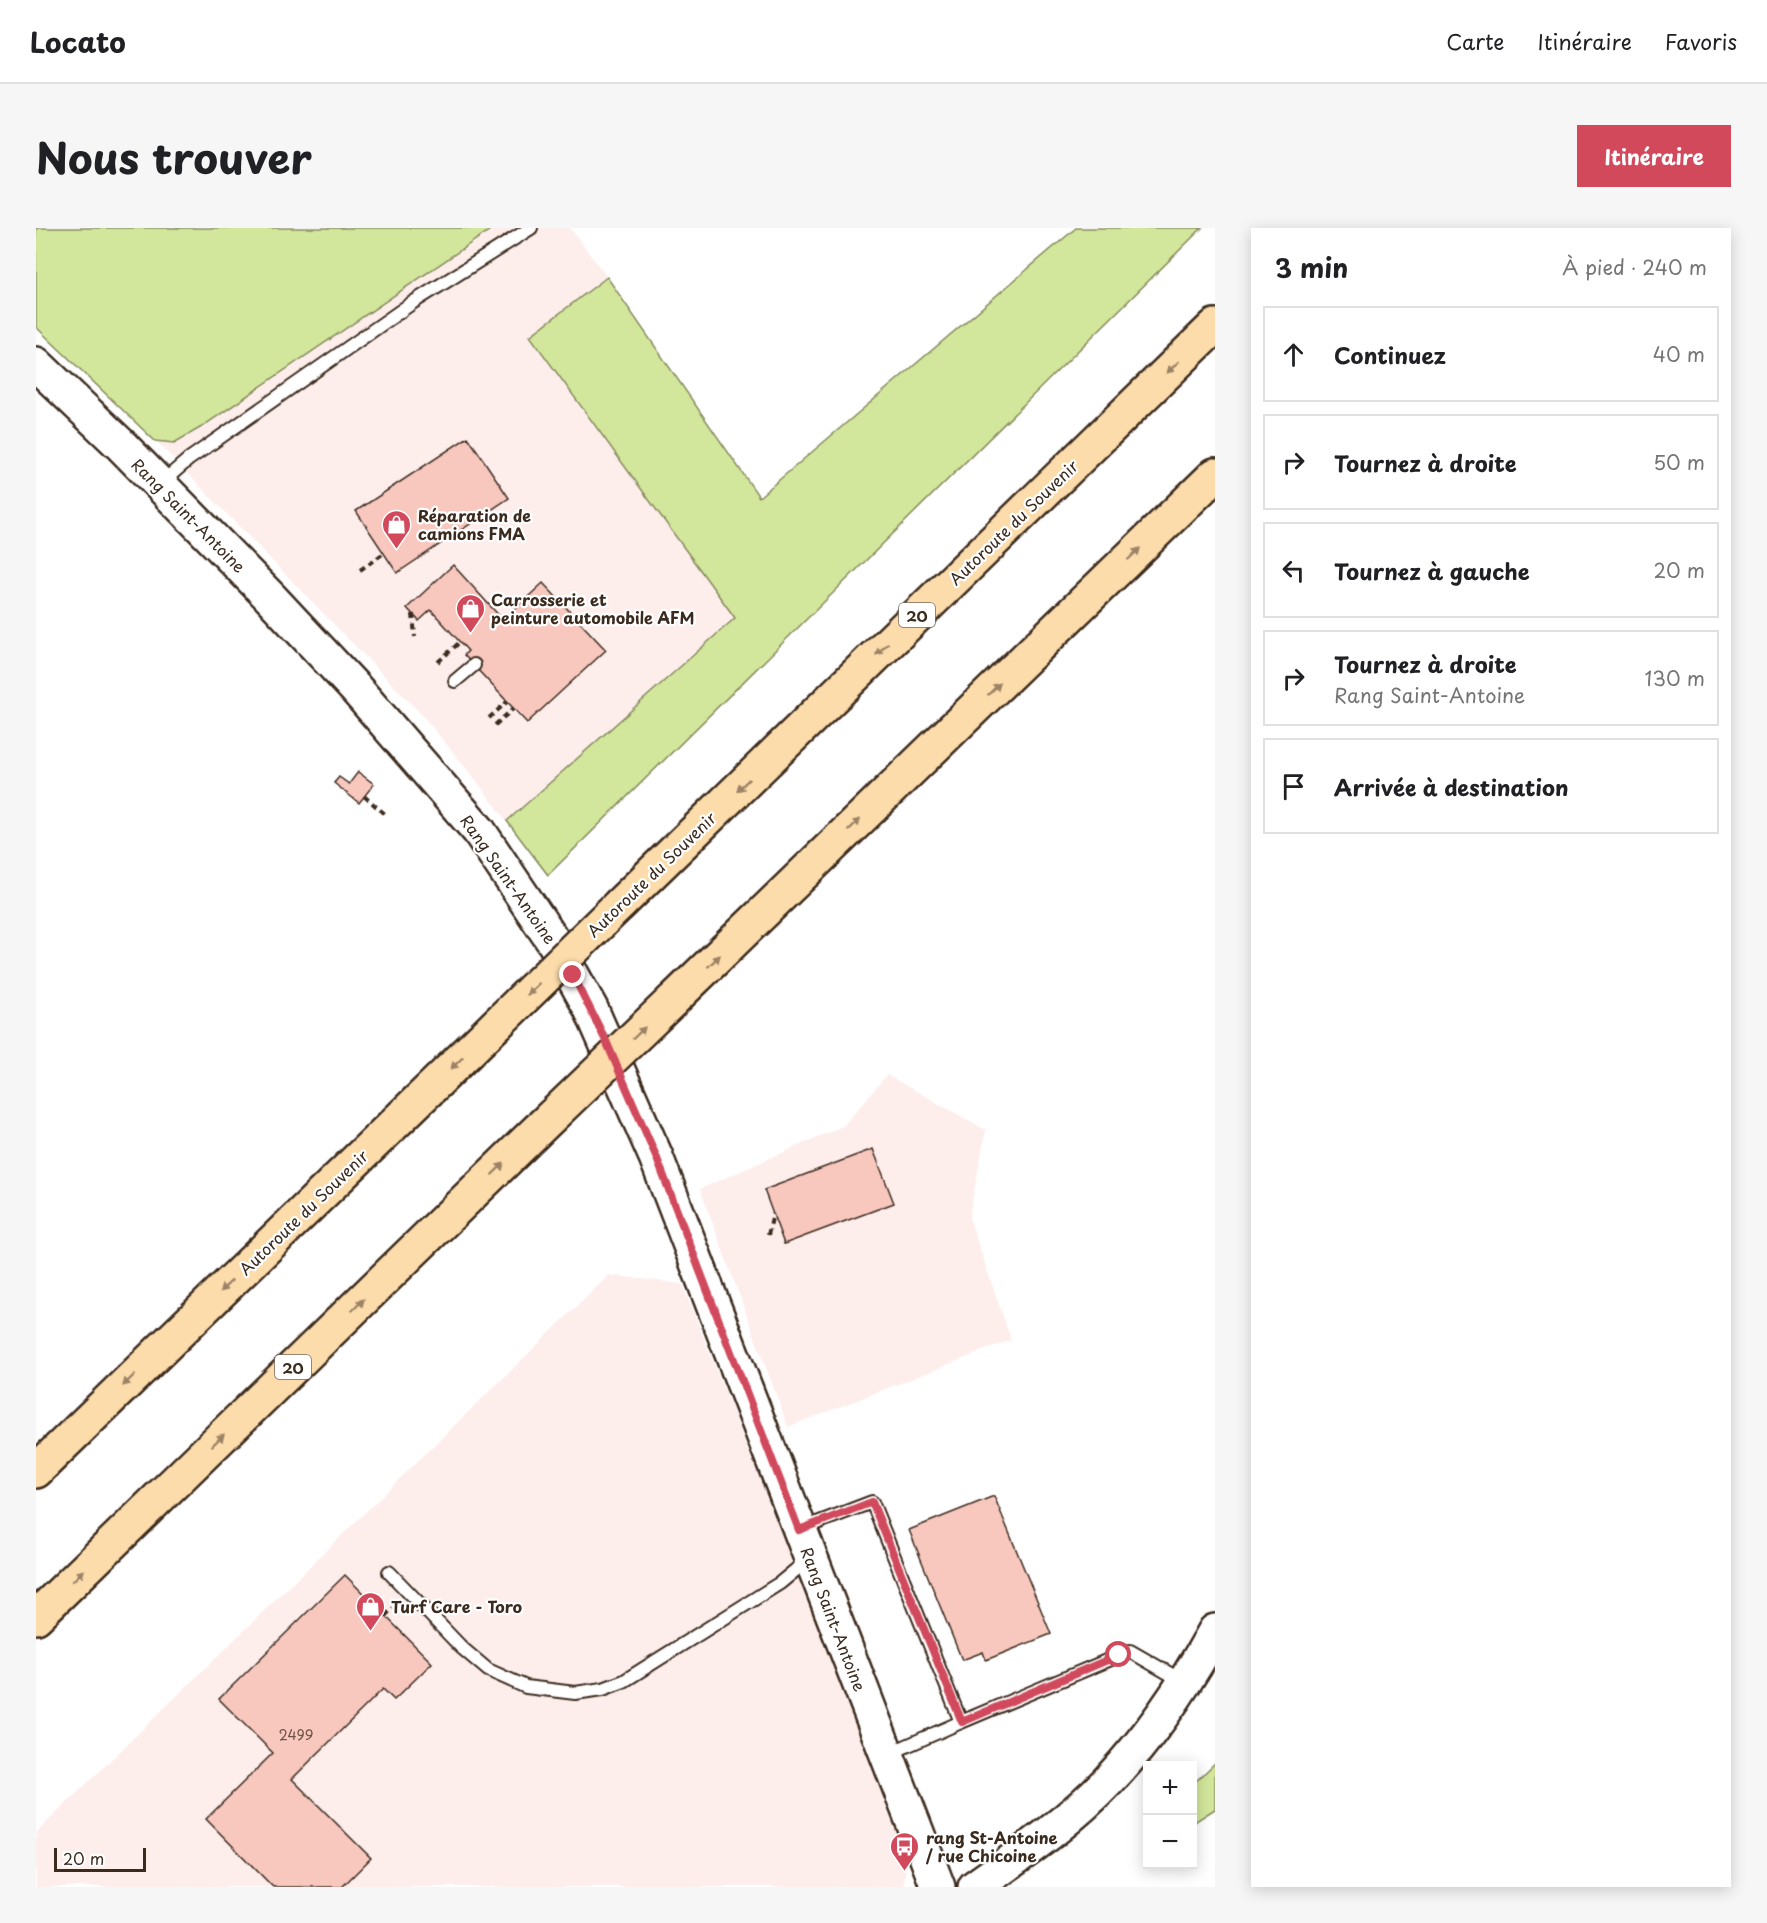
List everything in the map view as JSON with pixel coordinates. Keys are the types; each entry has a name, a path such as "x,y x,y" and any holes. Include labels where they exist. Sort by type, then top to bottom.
{"highway":[{"name":"Autoroute du Souvenir","path":"36,1471 1215,326"},
{"name":"20","path":"36,1617 1215,475"}],"street":[{"name":"Rang Saint-Antoine","path":"36,363 159,484 332,663 479,831 555,944 591,1009 656,1156 938,1887"},
{"path":"975,1887 1035,1844 1107,1782 1161,1717 1215,1631"}],"lane":[{"path":"159,484 189,459 412,303 531,228"},
{"path":"455,681 474,665"},
{"path":"389,1572 462,1648 488,1670 526,1687 575,1692 603,1689 624,1681 780,1583 804,1544 872,1502 962,1722"},
{"path":"887,1754 1130,1651 1185,1682"}],"path":[{"path":"360,570 384,553"},
{"path":"413,614 415,637"},
{"path":"438,662 460,642"},
{"path":"489,718 507,702"},
{"path":"495,724 514,708"},
{"path":"364,796 385,814"},
{"path":"768,1234 773,1214"}],"shaded area":[{"path":"493,228 570,228 607,277 531,336 735,618 507,821 422,715 156,441 174,443 200,428"},
{"path":"887,1075 986,1130 969,1217 1011,1340 788,1427 700,1189 843,1126"},
{"path":"609,1275 682,1284 901,1831 906,1861 904,1887 36,1887 36,1833"}],"green space":[{"path":"36,228 493,228 200,428 174,443 155,441 36,327"},
{"path":"1076,228 1202,228 548,875 507,821 735,618 530,336 607,277 759,497"},
{"path":"1215,1763 1215,1809 1197,1820 1197,1815 1197,1780"}],"building":[{"path":"468,437 509,498 397,573 356,511"},
{"path":"453,565 503,620 543,583 606,650 527,723 464,655 468,651 431,610 419,621 407,608"},
{"path":"358,772 374,784 359,803 334,783 339,777 349,784"},
{"path":"873,1149 894,1203 784,1244 764,1190"},
{"path":"994,1496 1051,1634 986,1660 983,1652 962,1660 909,1530"},
{"path":"345,1575 432,1663 394,1700 383,1689 292,1779 371,1858 342,1887 273,1887 206,1819 273,1753 219,1699"}],"place":[{"name":"Réparation de camions FMA","path":"397,550"},
{"name":"Carrosserie et peinture automobile AFM","path":"470,634"},
{"name":"Turf Care - Toro","path":"370,1632"},
{"name":"rang St-Antoine / rue Chicoine","path":"905,1872"}],"route":[{"path":"573,975 606,1041 656,1156 799,1530 872,1502 962,1722 1119,1655"}]}
